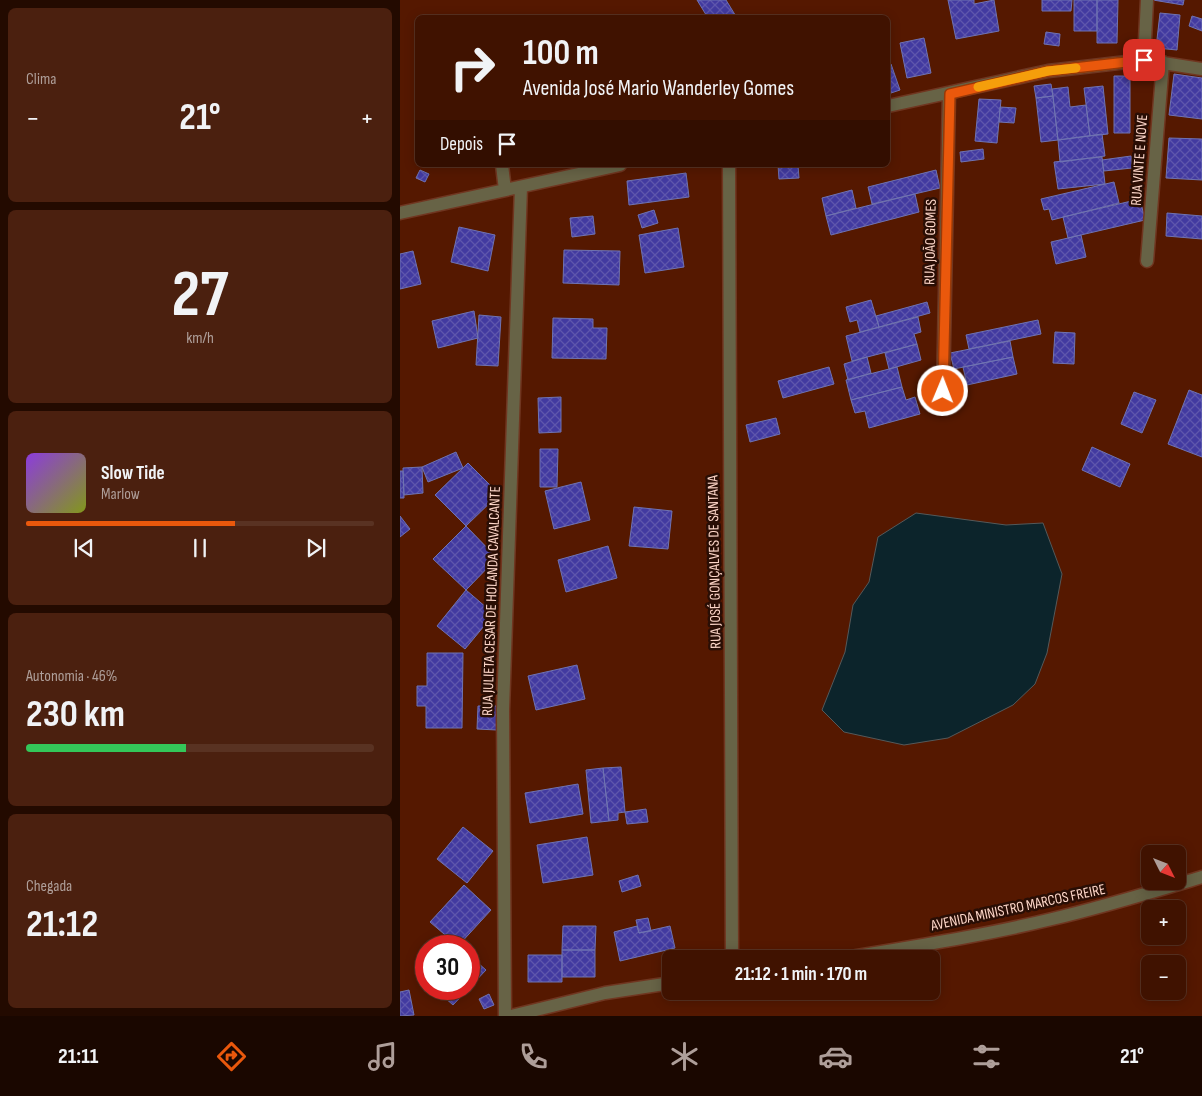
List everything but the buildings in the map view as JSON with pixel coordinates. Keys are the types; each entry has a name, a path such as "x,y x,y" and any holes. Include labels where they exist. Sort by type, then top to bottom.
{"street":[{"path":"1144,60 1147,0"},
{"path":"890,106 1048,71 1144,60 1202,69"},
{"name":"RUA VINTE E NOVE","path":"1147,261 1163,62"},
{"name":"RUA JOÃO GOMES","path":"943,391 950,94"},
{"path":"502,167 505,190"},
{"path":"400,213 611,167"},
{"name":"RUA JOSÉ GONÇALVES DE SANTANA","path":"729,167 732,950"},
{"name":"RUA JULIETA CESAR DE HOLANDA CAVALCANTE","path":"506,1016 503,710 521,187"},
{"name":"AVENIDA MINISTRO MARCOS FREIRE","path":"891,950 1051,919 1133,898 1202,877"},
{"path":"511,1016 605,993 662,984"}],"water":[{"path":"916,513 1006,525 1043,523 1062,574 1047,653 1035,684 1013,705 948,738 904,745 844,732 822,710 845,652 853,605 869,582 878,537"}],"slow traffic":[{"path":"978,87 1048,71 1076,68"}],"route":[{"path":"943,391 950,94 1048,71 1144,60"}]}
